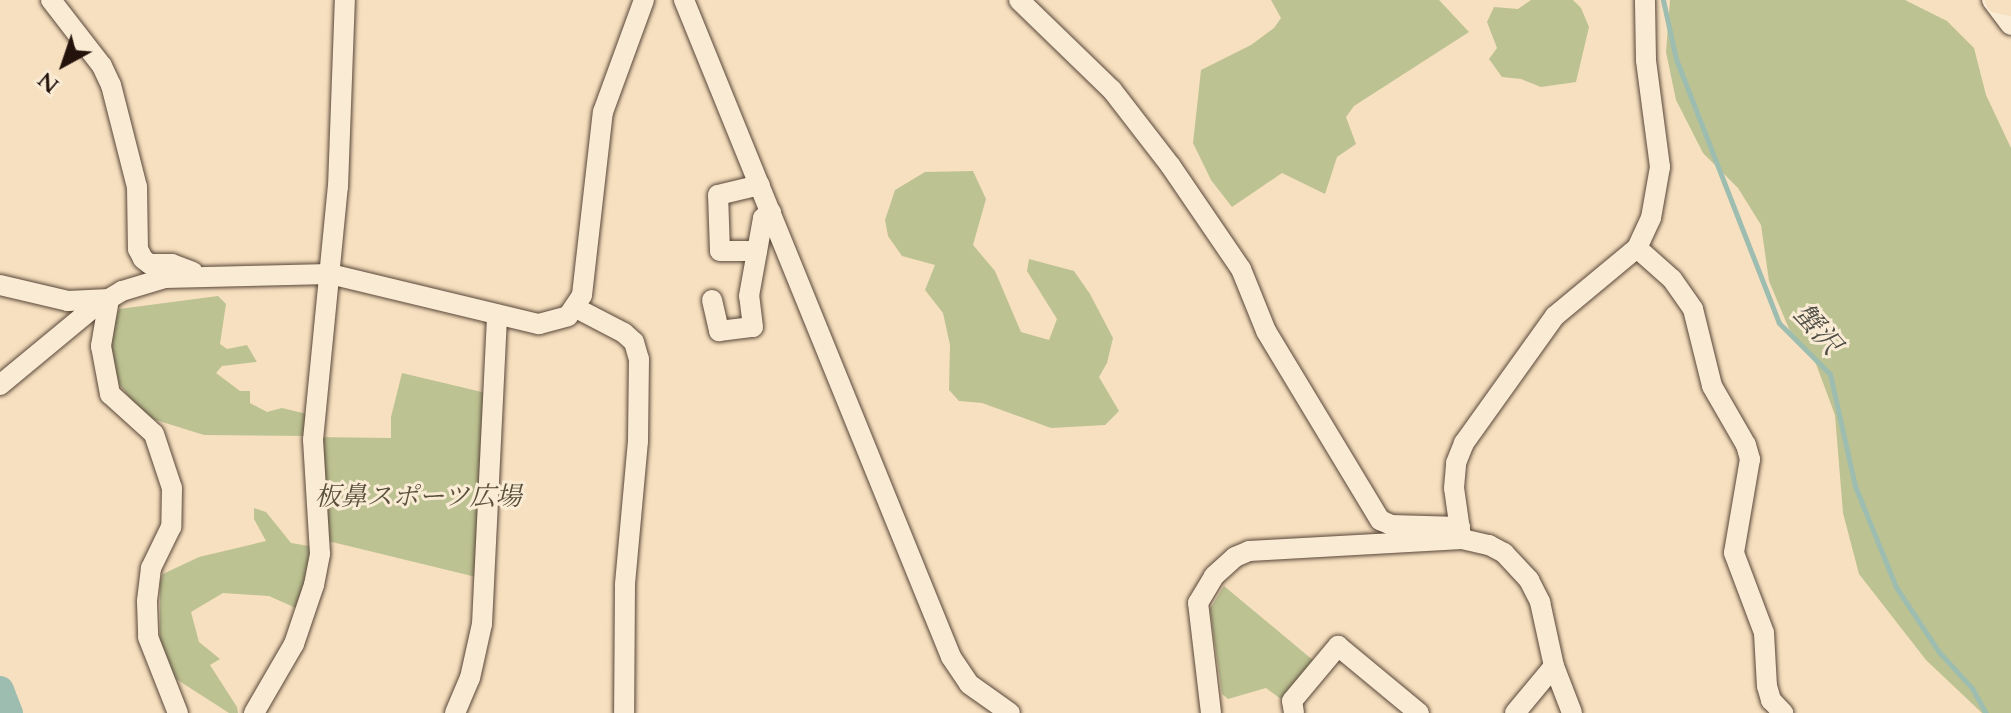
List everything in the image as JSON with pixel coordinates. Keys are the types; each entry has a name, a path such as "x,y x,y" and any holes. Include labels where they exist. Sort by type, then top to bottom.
{"main road":[{"path":"1995,0 2011,3"}],"street":[{"path":"51,0 102,66 111,85 137,187 138,249 143,259 150,264 172,264 199,275"},
{"path":"254,713 294,644 314,585 320,554 313,440 338,187 345,0"},
{"path":"0,385 109,299 149,282 199,275 330,274 497,316 554,323 576,308 582,295 603,112 644,0"},
{"path":"684,0 951,657 969,684 1010,713"},
{"path":"1019,0 1112,90 1170,165 1241,269 1266,331 1380,520 1391,525 1461,533 1504,553 1529,580 1540,602 1554,666 1572,713"},
{"path":"1461,533 1454,488 1456,463 1464,443 1555,316 1637,248 1651,218 1660,167 1646,60 1645,0"},
{"path":"1995,0 2011,25"},
{"path":"757,251 720,251 718,195 760,185"},
{"path":"712,300 719,331 753,327 749,296 763,218 771,212"},
{"path":"1637,248 1672,279 1693,309 1712,386 1746,445 1750,459 1734,553 1764,633 1767,686 1771,700 1783,713"},
{"path":"0,285 68,301 109,299"},
{"path":"109,299 101,346 110,394 154,434 172,488 171,527 151,568 147,625 148,637 178,713"},
{"path":"576,308 624,333 634,342 639,359 638,441 625,585 624,713"},
{"path":"455,713 470,678 482,624 497,316"},
{"path":"1211,713 1198,603 1214,576 1235,557 1249,551 1461,533"},
{"path":"1294,713 1292,701 1338,646 1419,713"},
{"path":"1515,713 1554,666"}],"green space":[{"path":"1271,0 1439,0 1469,32 1354,106 1346,117 1356,144 1337,157 1325,194 1282,173 1232,207 1211,180 1193,143 1201,70 1251,45 1274,28 1281,18"},
{"path":"1531,0 1573,0 1581,8 1589,27 1576,82 1541,87 1521,79 1502,77 1489,59 1497,48 1487,22 1494,7 1518,9"},
{"path":"1670,0 1905,0 1947,21 1974,48 1986,95 2011,148 2011,713 1982,713 1926,660 1859,574 1843,513 1835,415 1816,364 1789,329 1769,281 1761,225 1738,188 1703,153 1676,100 1666,52"},
{"path":"973,171 986,199 973,245 995,271 1021,332 1049,340 1057,319 1027,271 1029,259 1074,271 1113,338 1107,363 1099,377 1119,411 1105,425 1051,428 982,403 959,401 949,390 950,345 943,313 925,290 935,265 902,256 888,236 885,220 895,190 925,172"},
{"path":"218,296 226,304 220,344 227,349 247,345 257,362 222,366 216,373 240,391 250,391 250,403 267,412 282,408 311,415 308,436 204,435 143,416 119,384 108,341 119,309"},
{"name":"板鼻スポーツ広場","path":"402,373 486,393 476,577 328,541 317,437 391,438 391,417"},
{"path":"254,508 266,512 291,543 309,546 312,558 298,609 269,596 223,593 191,612 199,642 220,659 210,665 237,707 238,713 229,713 173,677 160,646 160,582 163,574 199,557 266,541 254,519"},
{"path":"1224,586 1314,661 1281,699 1266,688 1228,699 1222,694 1210,609"}],"waterway":[{"name":"蟹沢","path":"1663,0 1676,59 1779,323 1830,374 1855,486 1896,587 1939,652 1972,688 1986,713"},
{"path":"0,690 9,713"}]}
